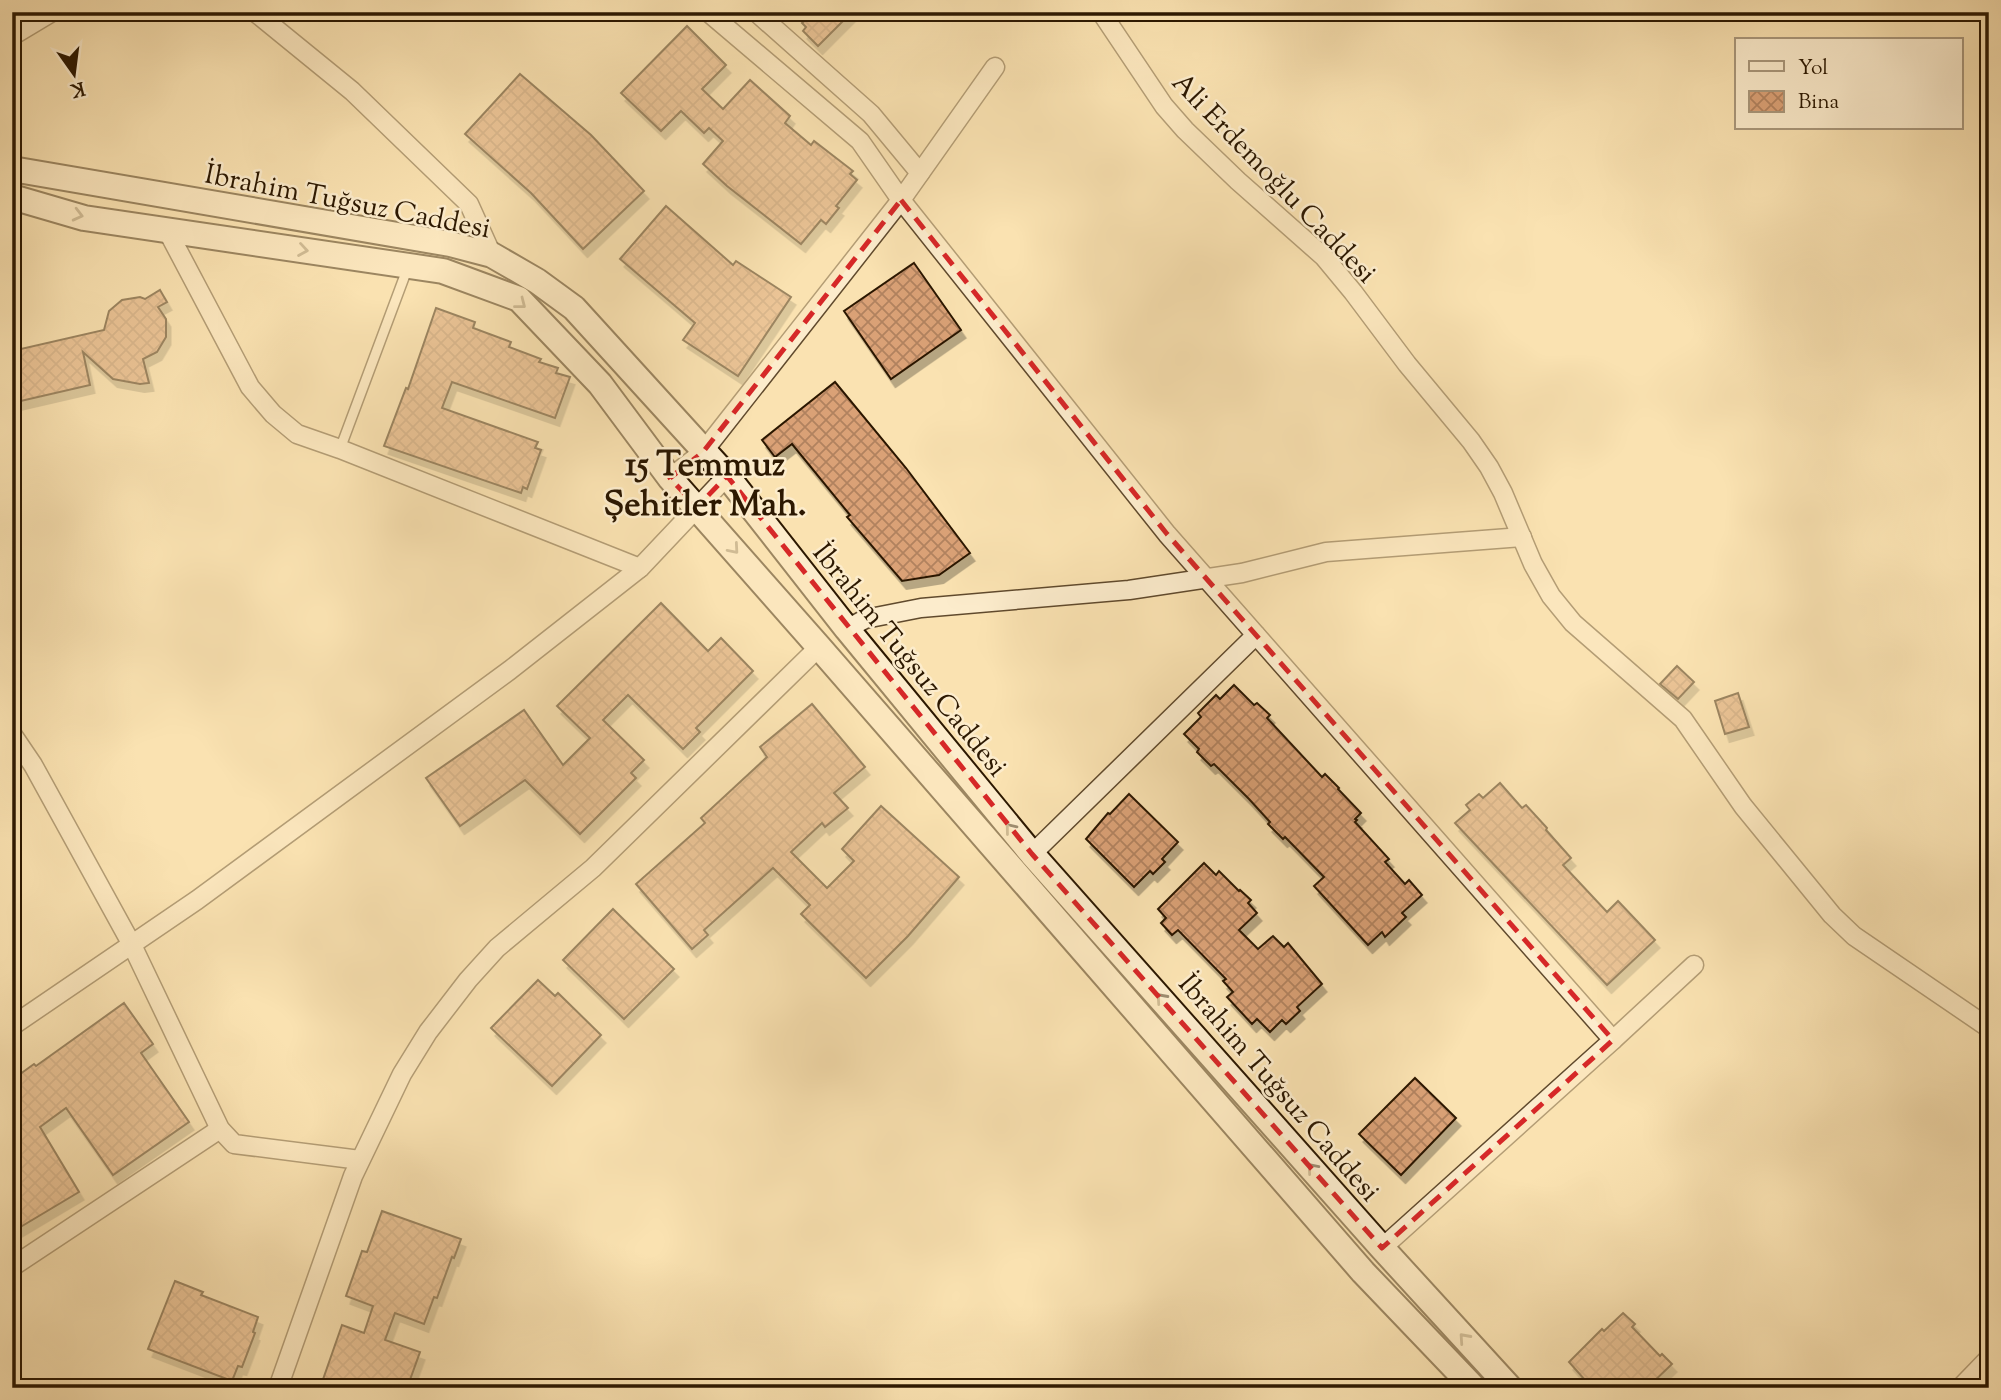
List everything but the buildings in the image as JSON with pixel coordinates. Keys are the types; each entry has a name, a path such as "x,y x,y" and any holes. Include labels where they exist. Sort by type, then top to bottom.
{"street":[{"path":"12,36 52,12"},
{"path":"255,12 352,91 469,204 492,255"},
{"path":"708,12 860,141 901,200 1167,534 1613,1040"},
{"path":"756,12 871,114 920,173"},
{"name":"Ali Erdemoğlu Caddesi","path":"1101,12 1164,106 1185,131 1324,257 1406,364 1471,440 1494,476 1533,565 1551,596 1573,623 1683,719 1744,806 1832,915 1854,936 1989,1028"},
{"path":"670,478 703,452 901,200 995,67"},
{"name":"İbrahim Tuğsuz Caddesi","path":"12,169 450,244 492,255 537,281 574,307 727,476 847,629 1032,854 1510,1388"},
{"name":"İbrahim Tuğsuz Caddesi","path":"12,197 83,218 443,271 519,299 600,384 670,478 1363,1272 1468,1386"},
{"path":"167,230 250,387 273,414 297,434 640,568"},
{"path":"12,1026 197,900 499,678 640,568 727,476"},
{"path":"847,629 866,619 921,608 1129,590 1242,573 1326,552 1522,537"},
{"path":"1032,854 1256,635"},
{"path":"278,1388 360,1160 402,1074 428,1032 497,948 593,868 820,647"},
{"path":"12,734 33,765 132,945 220,1129 234,1144 360,1160"},
{"path":"1382,1248 1694,965"},
{"path":"12,1266 220,1129"},
{"path":"1960,1388 1989,1358"},
{"path":"1468,1386 1487,1363"}],"lane":[{"path":"340,449 408,266"}],"highlighted area":[{"path":"901,200 1167,534 1613,1040 1382,1248 1032,854 727,476 697,507 670,478 703,452"}],"district":[{"name":"15 Temmuz Şehitler Mah.","path":"705,483"}]}
